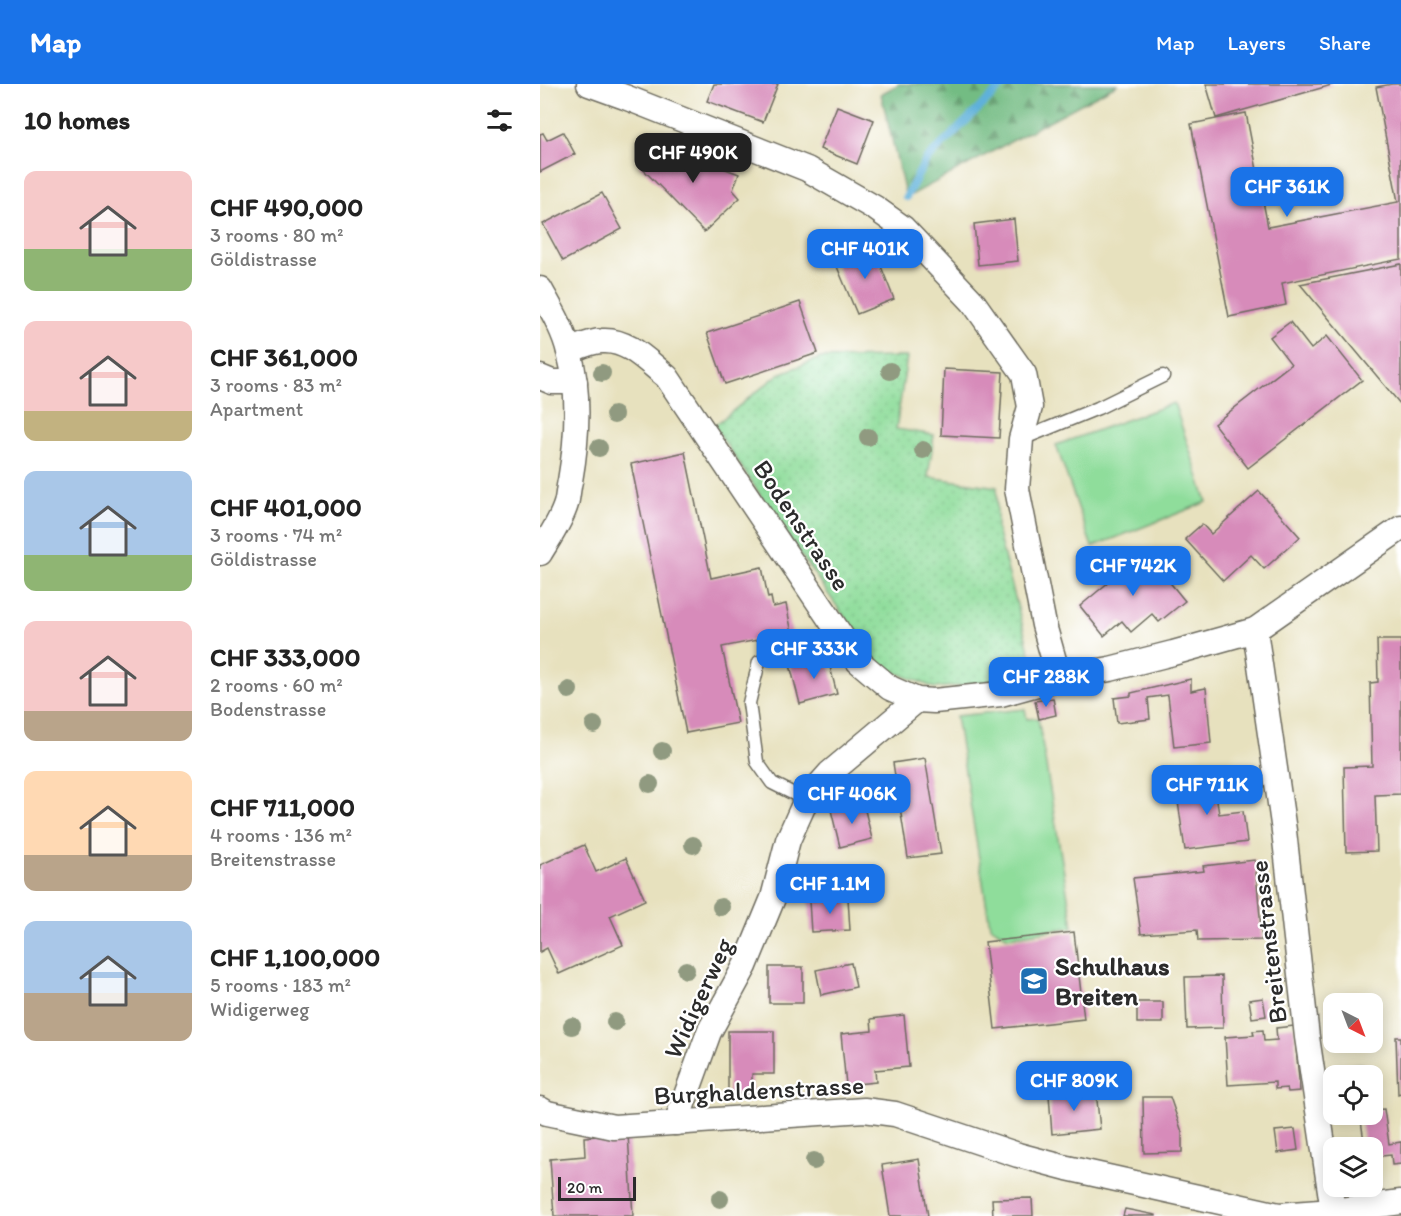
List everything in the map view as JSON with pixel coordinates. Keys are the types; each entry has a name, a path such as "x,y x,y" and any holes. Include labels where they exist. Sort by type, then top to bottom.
{"street":[{"path":"588,84 807,170 875,208 903,228 973,302 1024,374 1030,407 1021,439 1017,489 1044,625 1059,678"},
{"path":"540,289 557,320 569,351 575,382 573,466 566,505 540,553"},
{"name":"Bodenstrasse","path":"569,351 601,341 622,343 640,354 667,378 858,660 890,688 917,700 934,701 1001,694 1059,678 1142,661 1255,630 1401,528"},
{"path":"540,377 552,381 575,382"},
{"name":"Breitenstrasse","path":"1255,630 1284,831 1307,1036 1333,1211"},
{"name":"Widigerweg","path":"676,1123 709,1032 745,966 773,898 788,840 806,800 830,773 917,700"},
{"name":"Burghaldenstrasse","path":"540,1109 548,1113 614,1127 864,1110 895,1114 1018,1155 1216,1208 1279,1215 1401,1202"}],"lane":[{"path":"1021,439 1098,408 1163,376"},
{"path":"759,662 749,703 757,762 772,783 806,800"}],"green space":[{"path":"899,84 1118,84 906,198 881,94"},
{"path":"907,357 896,429 934,435 928,477 997,487 997,530 1033,665 1002,682 935,688 879,666 714,426 779,374 821,358"},
{"path":"1174,403 1207,502 1092,547 1056,445"},
{"path":"1025,709 1027,719 1038,718 1073,927 1008,937 990,926 956,716"}],"building":[{"path":"714,84 778,84 763,122 707,101"},
{"path":"1206,84 1332,84 1332,85 1216,118"},
{"path":"1401,84 1401,259 1282,283 1286,305 1229,317 1191,124 1246,113 1268,227 1398,202 1376,87"},
{"path":"837,106 874,120 857,164 820,149"},
{"path":"563,132 575,154 540,172 540,134 543,133 547,140"},
{"path":"661,145 739,174 733,190 740,198 704,232 639,165"},
{"path":"602,193 622,229 563,261 543,224"},
{"path":"1014,219 1018,261 978,265 974,224"},
{"path":"873,246 894,299 857,314 835,262"},
{"path":"1401,264 1401,405 1300,284"},
{"path":"800,302 818,353 725,384 707,333"},
{"path":"1290,322 1311,349 1327,336 1362,380 1248,468 1214,424 1291,364 1270,337"},
{"path":"944,369 1003,372 999,438 941,435"},
{"path":"685,452 711,578 762,567 768,598 771,597 773,607 786,604 792,633 722,647 738,723 686,733 631,464"},
{"path":"1259,491 1300,537 1264,569 1251,555 1223,581 1185,539 1202,524 1211,534"},
{"path":"1145,552 1185,601 1159,622 1152,614 1131,632 1122,621 1104,636 1080,606"},
{"path":"1377,640 1401,640 1401,794 1375,795 1377,851 1346,852 1344,767 1372,766 1370,683 1378,682"},
{"path":"827,655 837,694 800,704 790,665"},
{"path":"1191,679 1191,691 1206,688 1211,743 1174,747 1168,695 1148,698 1150,719 1117,723 1114,698 1131,696 1131,693"},
{"path":"1053,698 1056,715 1039,719 1035,701"},
{"path":"925,758 941,854 908,858 893,763"},
{"path":"1213,775 1219,814 1243,811 1247,842 1185,850 1175,781"},
{"path":"863,802 872,839 840,847 831,810"},
{"path":"584,845 596,872 626,858 645,900 610,916 623,945 559,974 547,948 540,952 540,865"},
{"path":"1255,860 1262,940 1198,941 1197,930 1141,934 1133,878 1204,871 1203,866"},
{"path":"848,898 850,930 811,932 809,901"},
{"name":"Schulhaus Breiten","path":"1074,932 1084,1019 995,1029 985,942"},
{"path":"851,963 856,987 821,995 816,970"},
{"path":"769,967 803,967 803,1003 769,1003"},
{"path":"1222,976 1223,1028 1187,1029 1185,977"},
{"path":"1263,998 1266,1016 1252,1018 1249,1000"},
{"path":"1137,1002 1163,1002 1163,1023 1137,1023"},
{"path":"904,1015 909,1067 875,1070 876,1082 846,1085 841,1034 872,1031 871,1019"},
{"path":"1294,1026 1300,1091 1288,1092 1287,1088 1275,1089 1275,1082 1228,1085 1225,1037 1254,1035 1253,1031 1263,1030 1264,1041 1277,1040 1276,1028"},
{"path":"728,1031 774,1031 774,1074 752,1074 752,1094 728,1094"},
{"path":"1396,1037 1401,1037 1401,1093 1398,1094"},
{"path":"1096,1091 1100,1129 1052,1134 1049,1095"},
{"path":"1143,1097 1170,1097 1182,1132 1182,1152 1144,1153"},
{"path":"1383,1109 1389,1144 1401,1142 1401,1164 1392,1165 1391,1155 1383,1156 1383,1137 1363,1137 1362,1125 1383,1125"},
{"path":"1295,1129 1298,1150 1278,1153 1275,1131"},
{"path":"628,1134 633,1216 554,1216 550,1159 585,1156 584,1137"},
{"path":"919,1159 928,1216 890,1216 882,1165"},
{"path":"1032,1198 1033,1216 993,1216 992,1199"},
{"path":"1125,1209 1156,1215 1156,1216 1123,1216"}],"waterway":[{"path":"906,197 926,160 1004,84"}],"place":[{"name":"Schulhaus Breiten","path":"1034,981"}]}
